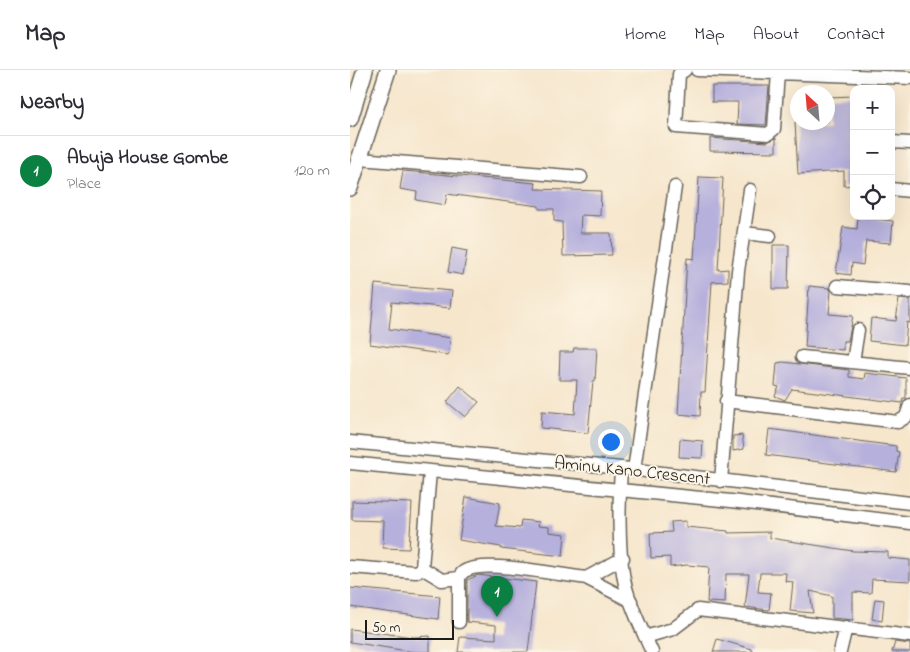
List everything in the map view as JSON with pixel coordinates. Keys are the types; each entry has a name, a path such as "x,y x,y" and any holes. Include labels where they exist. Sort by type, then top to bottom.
{"main road":[{"path":"350,119 365,70"},
{"path":"351,185 388,70"}],"street":[{"path":"685,70 679,74 676,127 768,134 774,129 778,73"},
{"path":"697,70 910,78"},
{"path":"895,142 910,143"},
{"path":"360,159 581,177"},
{"path":"634,470 675,187"},
{"path":"895,189 910,191"},
{"path":"721,481 726,401 750,190"},
{"path":"744,233 770,236"},
{"path":"837,286 910,292"},
{"path":"853,362 858,330"},
{"path":"802,357 910,368"},
{"path":"726,401 898,422 906,417 910,404"},
{"name":"Aminu Kano Crescent","path":"350,442 621,468 910,502"},
{"name":"Aminu Kano Crescent","path":"350,463 619,490 910,523"},
{"path":"621,468 619,490 623,574 631,601 652,652"},
{"path":"422,568 430,471"},
{"path":"586,578 623,558"},
{"path":"458,622 459,578 462,572 486,566 586,578 631,601"},
{"path":"350,567 416,572 422,568"},
{"path":"422,568 442,580 459,578"},
{"path":"645,637 673,629 698,610 910,636"},
{"path":"840,652 846,627"}],"building":[{"path":"712,86 769,86 766,125 737,124 738,102 712,102"},
{"path":"850,96 850,185 844,186 844,171 798,174 795,130 835,130 835,97"},
{"path":"710,138 767,142 776,138 776,152 710,151"},
{"path":"403,171 536,183 535,189 601,191 600,216 581,215 580,233 611,233 612,255 563,256 562,222 554,221 554,209 539,209 539,206 447,194 445,205 416,200 417,192 400,189"},
{"path":"699,177 723,178 718,270 728,269 728,281 712,282 705,392 701,392 700,416 678,414 687,258 694,259"},
{"path":"858,220 893,221 891,243 866,241 863,265 852,263 851,275 836,273 843,227 857,229"},
{"path":"773,245 789,245 788,289 773,289"},
{"path":"452,248 467,251 463,275 448,272"},
{"path":"375,284 452,291 450,308 392,302 389,329 451,338 448,355 370,344"},
{"path":"809,286 829,288 831,291 829,314 853,316 848,341 843,341 843,350 805,347"},
{"path":"899,299 910,300 910,323 907,322 905,345 869,341 871,318 896,321"},
{"path":"574,348 597,348 588,433 541,428 542,411 575,414 577,380 559,380 560,352 573,352"},
{"path":"783,362 849,370 849,377 864,379 865,373 906,378 906,398 903,398 902,403 792,389 785,400 775,396 779,387 775,386 777,363"},
{"path":"460,386 479,402 465,417 447,402"},
{"path":"769,429 896,446 896,451 899,452 896,472 766,455"},
{"path":"742,435 744,449 733,451 733,436"},
{"path":"680,439 703,441 702,458 679,457"},
{"path":"466,497 500,503 496,526 520,528 521,520 539,522 538,526 549,527 549,532 565,534 563,556 501,549 501,547 459,540"},
{"path":"352,501 412,503 409,549 383,548 384,521 352,520"},
{"path":"686,521 686,527 728,531 728,533 770,532 770,538 853,551 888,552 888,558 910,560 910,581 872,579 871,593 853,592 853,620 832,618 832,596 810,591 813,613 790,611 793,582 785,581 786,573 760,573 758,592 771,593 769,610 745,607 749,574 726,574 725,603 707,602 709,567 687,565 670,567 670,557 651,558 650,533 672,532 671,522"},
{"path":"478,575 536,582 528,652 458,652 460,637 496,639 496,625 467,622 467,580"},
{"path":"350,588 440,596 438,619 350,607"},
{"path":"875,599 884,600 882,621 872,619"},
{"path":"350,629 413,637 430,636 430,652 414,652 350,642"},
{"path":"717,639 752,649 752,652 713,652"},
{"path":"895,642 910,644 910,652 892,652"}],"place":[{"name":"Abuja House Gombe","path":"497,617"}]}
